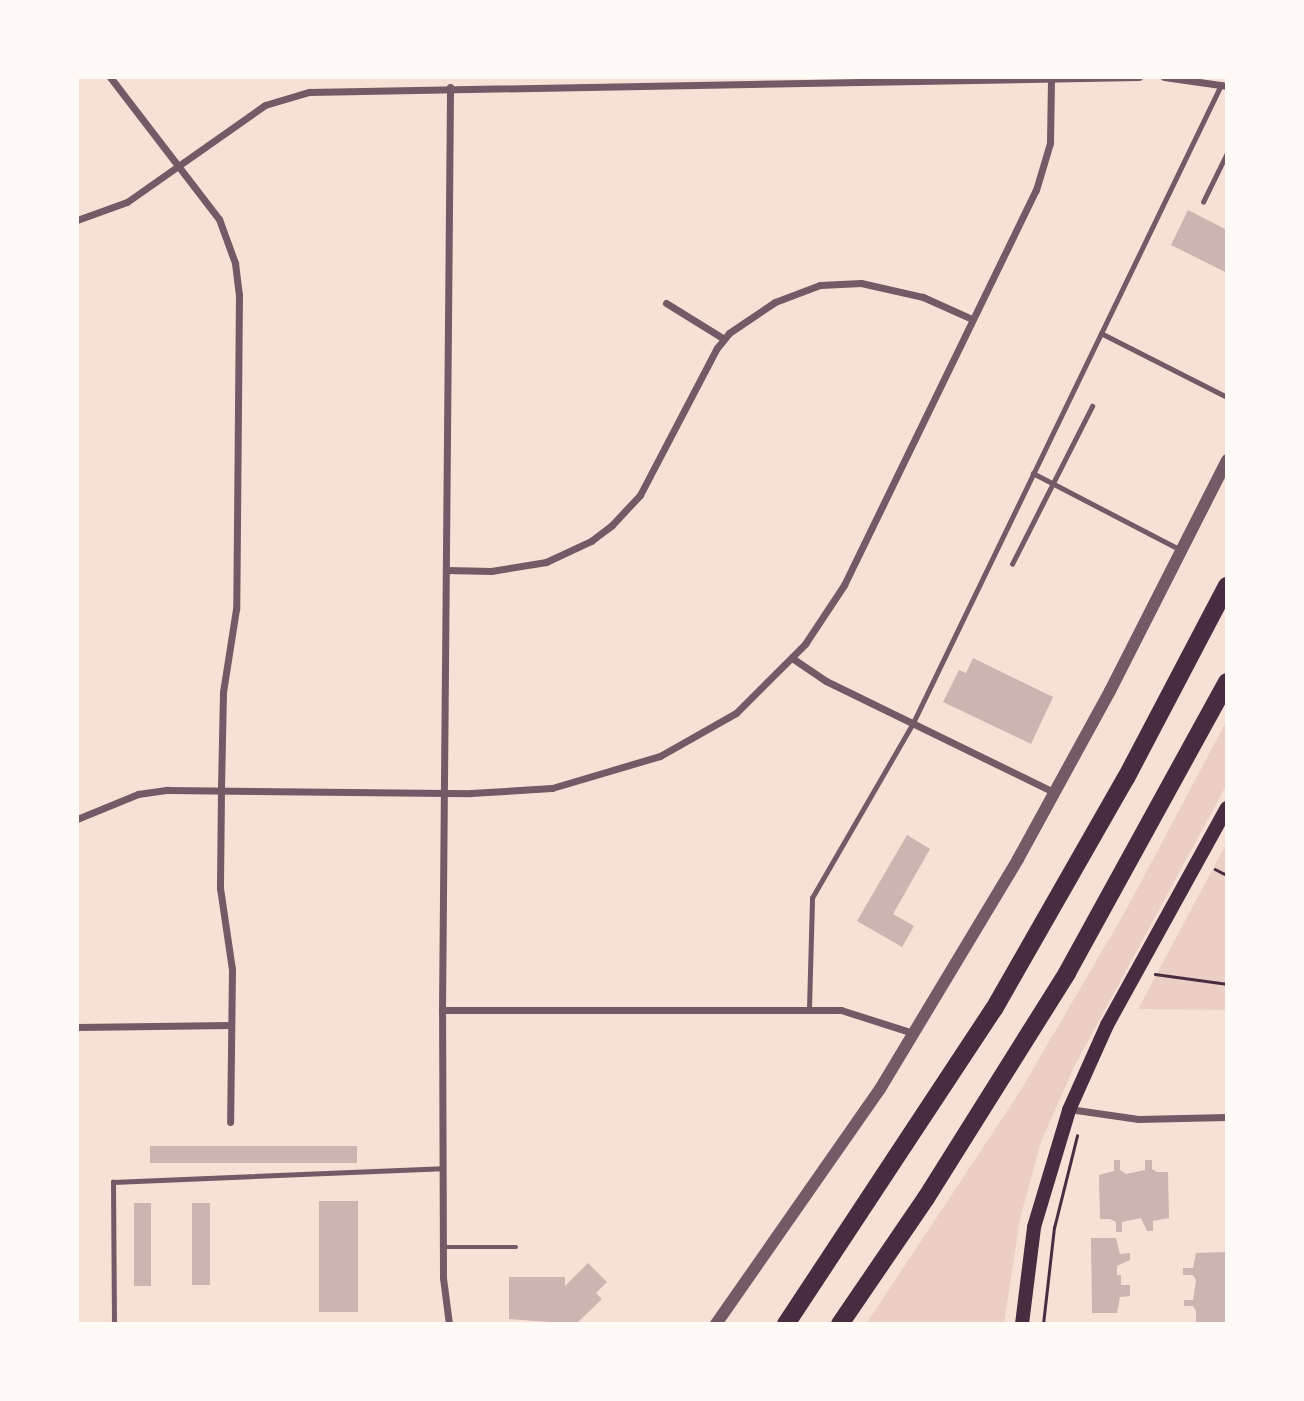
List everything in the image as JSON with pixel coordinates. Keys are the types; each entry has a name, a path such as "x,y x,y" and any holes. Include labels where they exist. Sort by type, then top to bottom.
{"highway":[{"path":"786,1324 994,1009 1126,778 1227,586"},
{"path":"840,1324 926,1198 1059,985 1227,682"}],"main road":[{"path":"1021,1324 1034,1227 1069,1109 1107,1025 1227,808"}],"street":[{"path":"110,77 219,219 235,263 239,294 236,609 223,692 221,790 220,888 232,969 230,1122"},
{"path":"77,220 127,202 241,118 285,97 340,88 817,79 1139,77"},
{"path":"1164,77 1224,85"},
{"path":"77,819 138,794 221,790 444,793 552,788 629,768 736,713 792,659 844,585 1045,168 1050,143 1051,79"},
{"path":"449,1324 443,1247 442,1010 450,87"},
{"path":"447,570 491,571 546,562 591,541 612,525 640,495 724,338 775,302 839,283 888,287 972,319"},
{"path":"666,303 724,338"},
{"path":"716,1324 875,1096 913,1033 1054,792 1227,460"},
{"path":"792,659 826,681 912,725 1054,792"},
{"path":"442,1010 809,1008 862,1014 913,1033"},
{"path":"77,1027 231,1026"},
{"path":"1069,1109 1138,1119 1227,1117"}],"lane":[{"path":"809,1008 812,898 912,725 1101,332 1224,85"},
{"path":"1203,202 1227,153"},
{"path":"1101,332 1227,397"},
{"path":"1012,564 1092,406"},
{"path":"1033,473 1182,550"},
{"path":"114,1324 113,1182 442,1168"},
{"path":"443,1247 516,1247"}],"path":[{"path":"1215,869 1227,875"},
{"path":"1155,974 1227,984"},
{"path":"1043,1324 1054,1228 1078,1139"}],"shaded area":[{"path":"1227,720 1227,784 1074,1067 1041,1142 1020,1219 1004,1324 866,1324 1019,1093 1126,910"},
{"path":"1227,842 1227,1010 1138,1009"}],"building":[{"path":"1188,210 1227,230 1227,273 1171,245"},
{"path":"973,658 1053,697 1031,744 943,702 959,670 966,673"},
{"path":"907,835 930,849 893,914 914,926 902,947 857,921"},
{"path":"150,1146 357,1146 357,1163 150,1163"},
{"path":"1114,1160 1120,1160 1120,1170 1126,1174 1145,1170 1145,1160 1152,1160 1152,1169 1157,1172 1168,1172 1169,1218 1153,1221 1153,1231 1147,1231 1141,1218 1122,1222 1122,1232 1116,1232 1116,1222 1100,1219 1099,1175 1114,1171"},
{"path":"319,1201 358,1201 358,1312 319,1312"},
{"path":"134,1203 151,1203 151,1286 134,1286"},
{"path":"192,1203 210,1203 210,1285 192,1285"},
{"path":"1091,1238 1116,1238 1120,1254 1130,1253 1130,1260 1117,1266 1121,1285 1130,1285 1130,1296 1120,1297 1117,1313 1092,1313"},
{"path":"1227,1252 1227,1322 1196,1322 1196,1311 1193,1306 1184,1306 1184,1300 1193,1300 1196,1280 1193,1275 1183,1275 1183,1268 1193,1268 1196,1253"},
{"path":"588,1263 607,1282 596,1293 602,1299 576,1324 509,1319 509,1277 565,1277 565,1286"}]}
